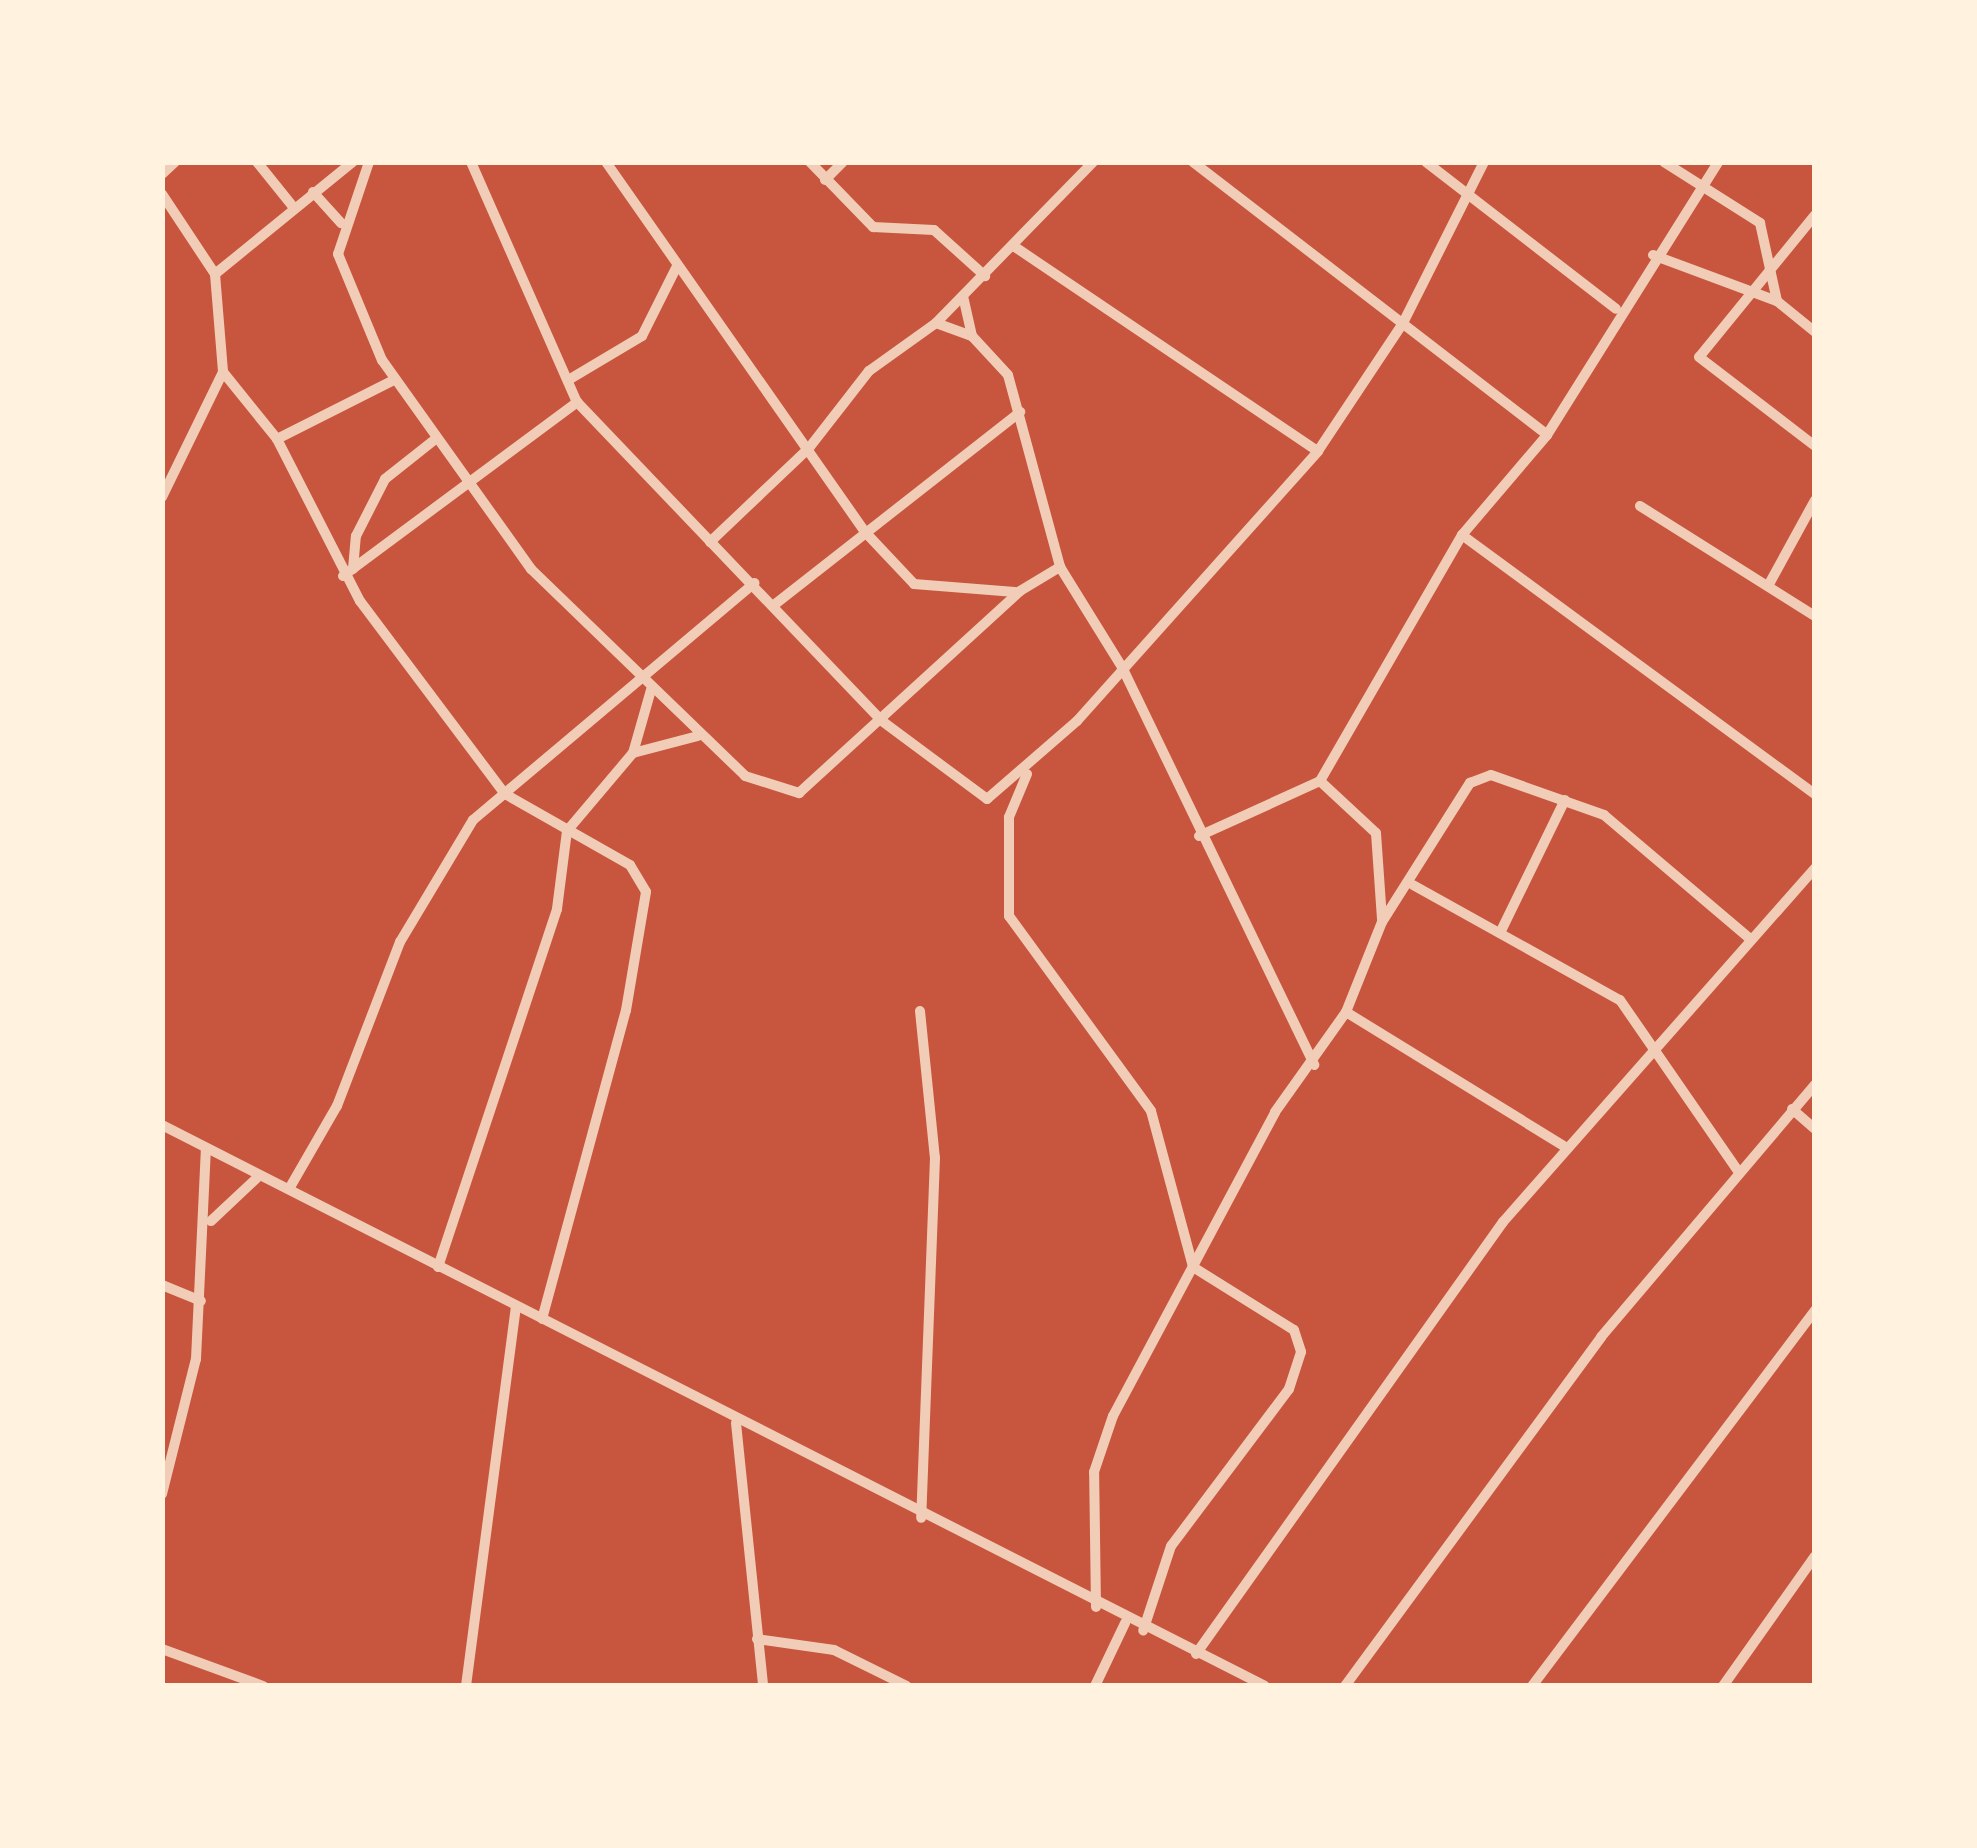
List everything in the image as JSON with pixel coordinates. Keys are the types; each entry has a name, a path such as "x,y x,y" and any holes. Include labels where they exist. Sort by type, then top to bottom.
{"street":[{"path":"162,174 175,162"},
{"path":"256,162 293,208"},
{"path":"215,274 353,162"},
{"path":"369,162 340,223 340,267 394,380 466,490 646,686 745,776 799,793 1020,591 1060,567"},
{"path":"471,162 577,401 882,721 978,799 1028,771 1318,451 1403,323 1472,194 1484,162"},
{"path":"606,162 866,533 923,589 1020,591"},
{"path":"810,162 873,227 934,230 985,276"},
{"path":"825,180 843,162"},
{"path":"710,542 809,448 869,371 935,323 1016,247 1089,166 1072,162"},
{"path":"1193,162 1547,435"},
{"path":"1426,162 1616,309"},
{"path":"1664,162 1698,187 1752,213 1777,301"},
{"path":"1199,836 1320,782 1462,536 1547,435 1616,309 1718,162"},
{"path":"313,192 340,223"},
{"path":"162,194 215,274 223,372 162,497"},
{"path":"1815,215 1700,363 1815,446"},
{"path":"1016,247 1318,451"},
{"path":"1652,255 1777,301 1815,332"},
{"path":"570,380 642,336 676,268"},
{"path":"963,296 972,337"},
{"path":"935,323 972,337 1008,375 1060,567 1122,668 1199,836 1314,1065"},
{"path":"223,372 277,439 348,572 505,794 630,865 648,902 542,1319"},
{"path":"277,439 394,380"},
{"path":"348,572 466,490 577,401"},
{"path":"774,605 1020,412"},
{"path":"348,572 356,536 386,478 433,441"},
{"path":"1768,586 1815,500"},
{"path":"1640,506 1815,616"},
{"path":"1462,536 1815,794"},
{"path":"289,1189 328,1127 400,942 473,820 646,686 754,583"},
{"path":"438,1267 557,910 567,832 633,753 646,686"},
{"path":"633,753 698,736"},
{"path":"1028,771 1009,818 1010,916 1151,1111 1192,1267 1294,1330 1301,1363 1171,1546 1143,1631"},
{"path":"1096,1607 1100,1446 1275,1112 1314,1065 1346,1012 1382,922 1413,885 1480,775 1565,800 1621,827 1750,939"},
{"path":"1320,782 1376,833 1382,922"},
{"path":"1500,933 1565,800"},
{"path":"1196,1654 1567,1148 1815,868"},
{"path":"1413,885 1620,1000 1649,1051 1738,1171"},
{"path":"920,1011 935,1158 921,1517"},
{"path":"1346,1012 1567,1148"},
{"path":"1345,1686 1738,1171 1815,1085"},
{"path":"1792,1108 1815,1129"},
{"path":"162,1125 1125,1623 1264,1686"},
{"path":"162,1495 190,1400 211,1221 206,1148"},
{"path":"211,1221 260,1174"},
{"path":"162,1285 201,1301"},
{"path":"466,1686 516,1306"},
{"path":"1532,1686 1815,1310"},
{"path":"736,1423 763,1686"},
{"path":"1723,1686 1815,1556"},
{"path":"1095,1686 1125,1623"},
{"path":"757,1639 833,1650 907,1686"},
{"path":"162,1648 263,1686"}]}
